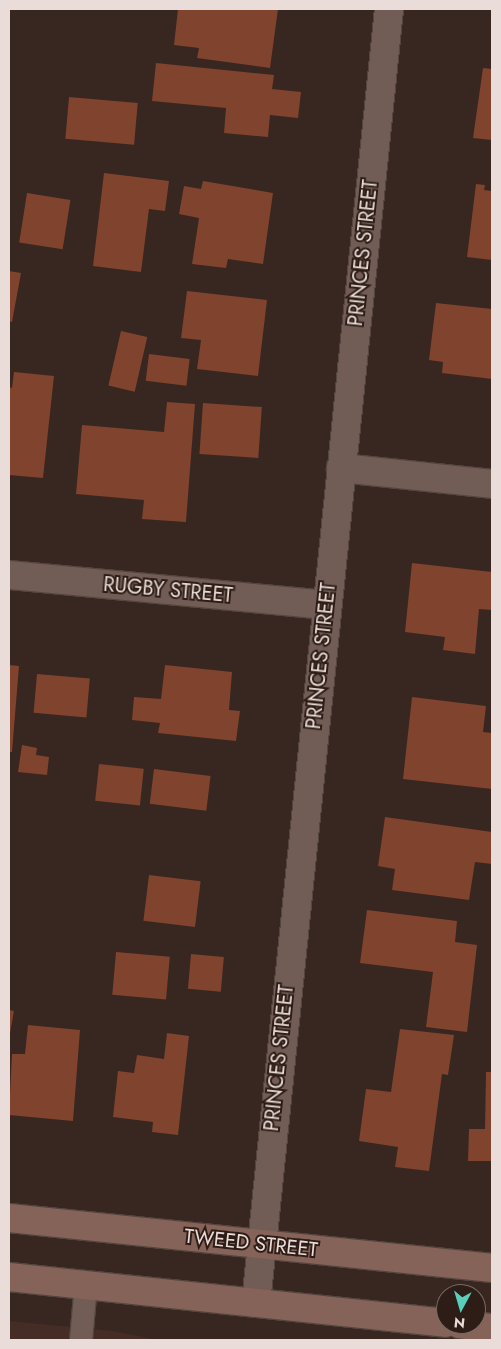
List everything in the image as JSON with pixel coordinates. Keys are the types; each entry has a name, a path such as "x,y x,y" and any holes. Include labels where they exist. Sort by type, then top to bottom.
{"main road":[{"name":"TWEED STREET","path":"9,1218 492,1268"},
{"path":"9,1277 436,1322"}],"street":[{"name":"PRINCES STREET","path":"256,1303 326,605 389,9"},
{"path":"341,468 492,484"},
{"name":"RUGBY STREET","path":"9,575 326,605"}],"lane":[{"path":"81,1340 86,1285"}],"shaded area":[{"path":"9,1321 113,1331 157,1340 9,1340"}],"building":[{"path":"178,9 278,9 270,68 197,58 199,48 174,45"},
{"path":"156,63 274,75 272,89 301,92 298,118 270,115 268,137 224,133 226,108 152,101"},
{"path":"483,68 492,69 492,140 473,138"},
{"path":"69,97 138,103 134,145 65,139"},
{"path":"104,173 169,181 165,211 149,209 141,272 93,266"},
{"path":"203,181 273,193 263,264 228,259 226,268 192,264 199,218 179,214 184,186 201,189"},
{"path":"476,184 485,185 484,190 492,191 492,260 467,257"},
{"path":"27,193 70,200 63,249 19,242"},
{"path":"9,271 21,273 12,322 9,321"},
{"path":"187,291 267,300 258,376 197,369 201,340 181,338"},
{"path":"436,303 492,309 492,379 442,373 443,362 429,360"},
{"path":"121,331 147,337 135,392 108,386"},
{"path":"149,354 190,359 186,386 146,381"},
{"path":"14,372 54,376 43,478 9,475 9,387 12,388"},
{"path":"167,402 195,404 186,522 142,519 144,500 76,494 82,425 164,432"},
{"path":"203,403 262,407 258,458 199,454"},
{"path":"412,563 492,572 492,610 479,609 475,654 443,650 445,637 405,632"},
{"path":"9,665 19,666 12,752 9,752"},
{"path":"165,665 232,672 229,710 240,711 236,741 158,733 160,723 132,720 134,697 161,699"},
{"path":"37,674 90,679 86,717 34,713"},
{"path":"412,697 486,706 483,732 492,733 492,789 403,779"},
{"path":"22,745 37,748 36,755 49,757 47,775 18,772"},
{"path":"99,764 144,769 140,806 95,801"},
{"path":"154,769 211,776 206,811 150,804"},
{"path":"385,817 492,832 492,864 475,862 469,900 392,890 395,869 378,866"},
{"path":"149,875 201,881 195,927 143,921"},
{"path":"367,910 457,921 455,942 477,945 467,1032 426,1027 433,972 360,963"},
{"path":"116,952 170,957 166,1000 112,995"},
{"path":"191,954 224,957 221,992 188,989"},
{"path":"9,1010 14,1011 10,1033 9,1033"},
{"path":"28,1025 80,1030 73,1121 9,1115 12,1054 25,1054"},
{"path":"400,1029 454,1035 448,1075 442,1074 429,1171 395,1167 398,1147 359,1141 366,1089 391,1092"},
{"path":"167,1033 189,1036 178,1135 152,1132 153,1122 113,1117 118,1071 134,1073 137,1055 164,1059"},
{"path":"486,1072 492,1072 492,1161 468,1161 469,1129 485,1129"}]}
